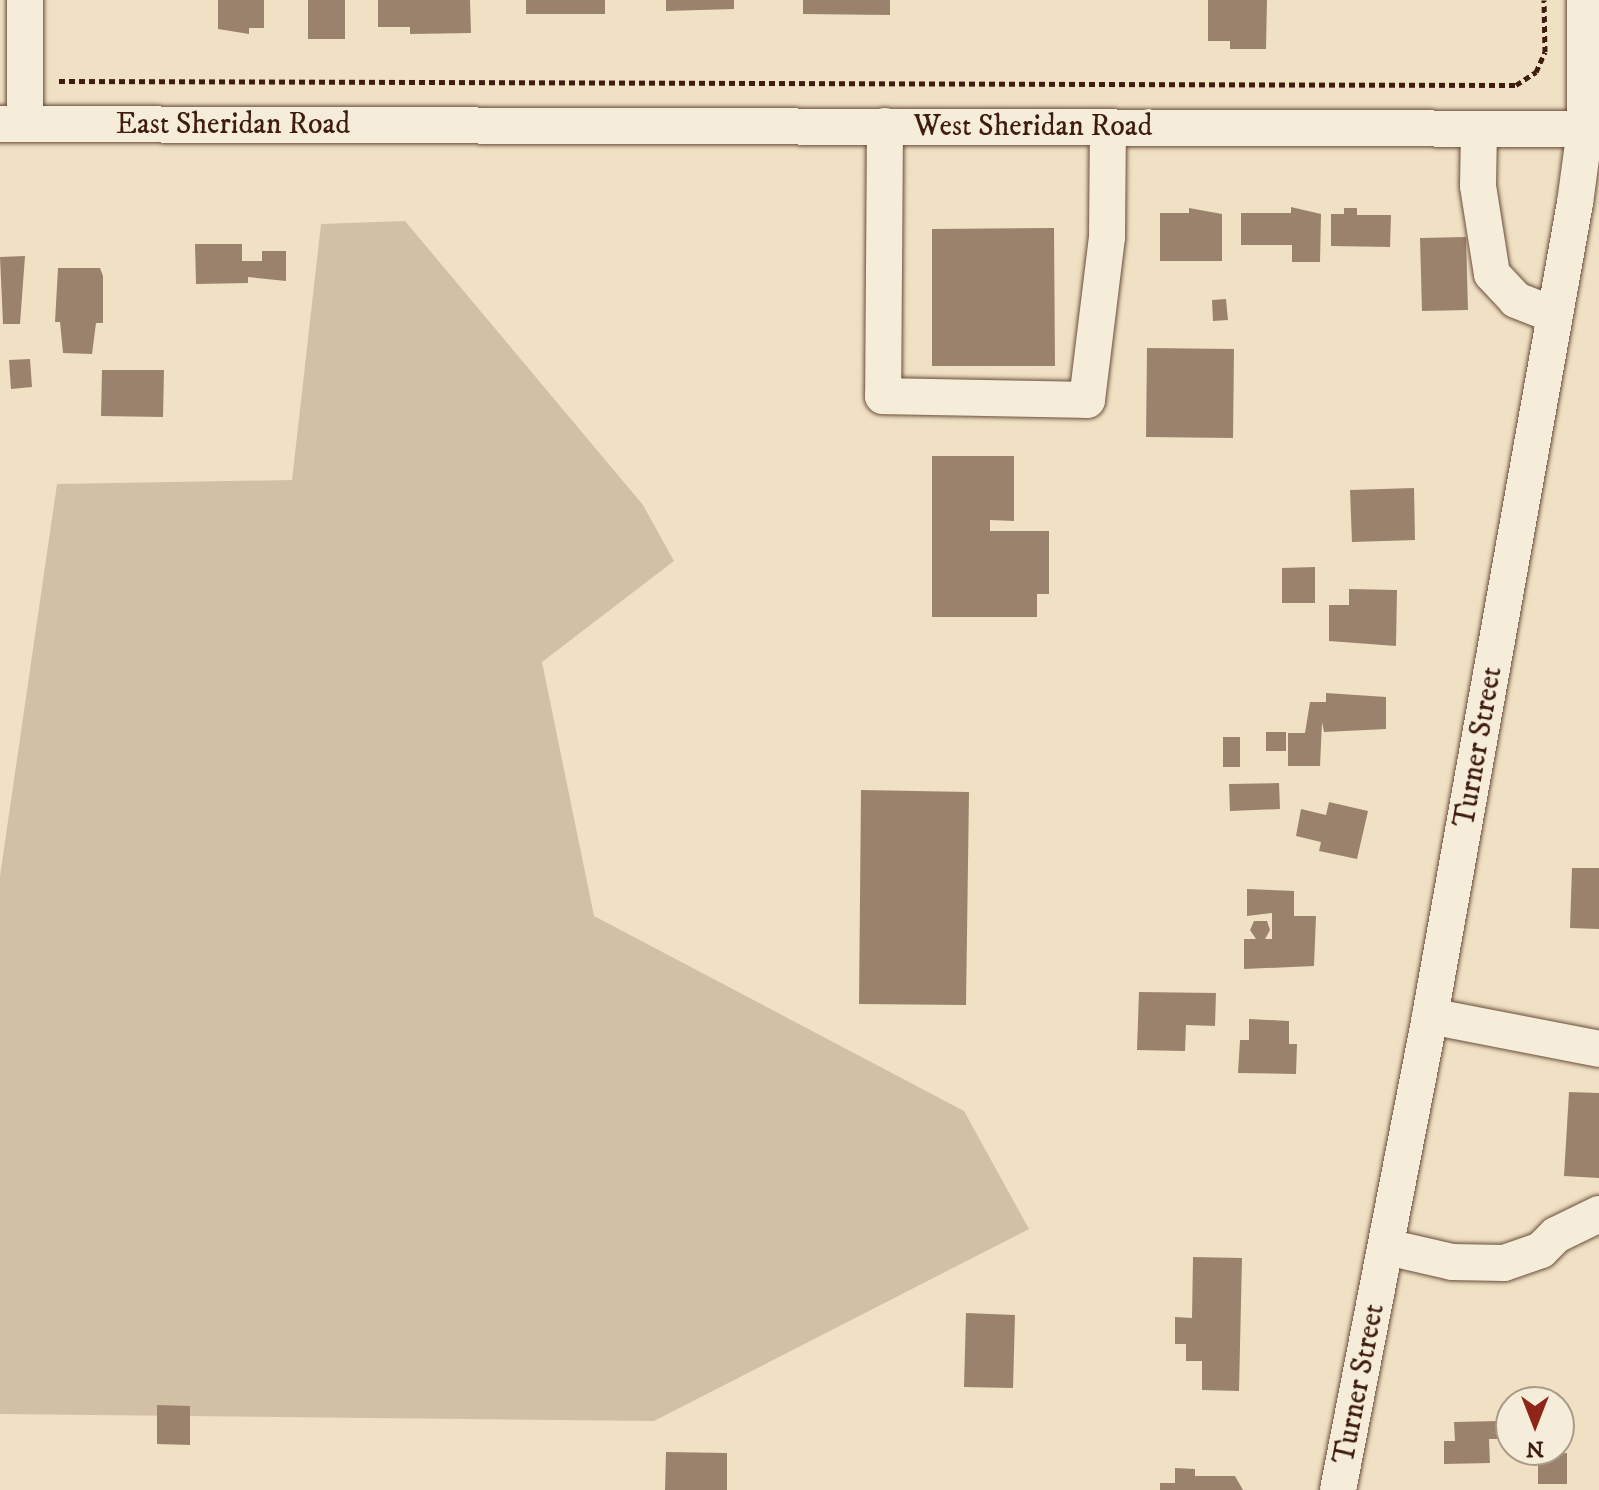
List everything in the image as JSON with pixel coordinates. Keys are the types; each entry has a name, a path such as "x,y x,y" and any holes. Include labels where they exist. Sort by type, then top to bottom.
{"street":[{"path":"12,124 24,81 25,0"},
{"name":"Turner Street","path":"1338,1490 1387,1247 1554,315 1592,129 1585,0"},
{"name":"East Sheridan Road","path":"12,124 467,126"},
{"name":"West Sheridan Road","path":"467,126 1592,129"},
{"path":"885,126 883,396 1087,400 1107,237 1108,127"},
{"path":"1479,129 1478,186 1492,274 1516,300 1554,315"},
{"path":"1430,1016 1599,1049"},
{"path":"1387,1247 1452,1262 1504,1263 1541,1250 1556,1235 1599,1214"}],"path":[{"path":"24,81 1516,85 1536,72 1545,52 1544,0"}],"shaded area":[{"path":"405,221 643,505 674,561 542,662 594,916 964,1111 1029,1229 654,1421 0,1414 0,876 57,484 292,480 321,224"}],"building":[{"path":"218,0 264,0 264,28 249,28 249,34 218,29"},
{"path":"308,0 345,0 345,39 308,39"},
{"path":"378,0 470,0 471,33 410,34 410,27 378,27"},
{"path":"526,0 605,0 605,14 526,14"},
{"path":"666,0 734,0 734,9 666,11"},
{"path":"803,0 890,0 890,15 803,14"},
{"path":"1208,0 1267,0 1266,49 1230,49 1230,41 1208,41"},
{"path":"1291,207 1321,214 1320,262 1292,262 1292,245 1241,245 1241,213 1291,213"},
{"path":"1189,208 1222,214 1222,261 1160,261 1160,213 1189,213"},
{"path":"1344,208 1357,208 1357,215 1391,215 1390,247 1331,246 1331,214 1344,214"},
{"path":"1054,228 1055,366 932,366 932,229"},
{"path":"1466,237 1468,310 1422,311 1420,238"},
{"path":"195,244 242,244 242,261 262,261 262,251 286,251 286,281 248,277 248,283 196,284"},
{"path":"25,256 20,324 3,324 0,257"},
{"path":"58,268 100,268 103,276 103,323 96,323 92,354 63,353 60,322 55,322"},
{"path":"1226,299 1228,320 1213,321 1212,300"},
{"path":"1147,348 1234,349 1233,438 1146,437"},
{"path":"30,359 32,387 11,389 9,360"},
{"path":"102,370 164,370 163,417 101,416"},
{"path":"932,456 1014,456 1014,521 990,520 990,531 1049,531 1049,594 1037,594 1037,617 932,617"},
{"path":"1414,488 1415,540 1352,542 1350,490"},
{"path":"1315,567 1315,603 1282,603 1282,568"},
{"path":"1349,589 1397,590 1396,646 1329,641 1329,605 1349,605"},
{"path":"1326,693 1386,697 1386,729 1324,732 1322,722 1320,766 1288,766 1288,733 1305,733 1310,702 1326,702"},
{"path":"1266,732 1286,732 1286,751 1266,751"},
{"path":"1223,737 1240,737 1240,767 1223,767"},
{"path":"1279,783 1280,809 1230,811 1229,784"},
{"path":"861,790 969,792 966,1005 859,1004"},
{"path":"1329,802 1368,811 1357,859 1319,851 1321,842 1296,836 1301,809 1326,815"},
{"path":"1572,868 1599,868 1599,929 1570,928"},
{"path":"1247,889 1294,891 1294,916 1316,916 1314,966 1244,969 1244,939 1256,939 1250,930 1254,921 1267,921 1270,930 1265,939 1272,939 1272,913 1247,916"},
{"path":"1139,992 1216,993 1215,1026 1186,1025 1185,1051 1137,1050"},
{"path":"1249,1019 1289,1021 1289,1044 1297,1044 1296,1074 1238,1073 1240,1040 1249,1040"},
{"path":"1569,1092 1599,1093 1599,1178 1564,1176"},
{"path":"1193,1257 1242,1258 1239,1391 1202,1390 1202,1361 1186,1361 1186,1344 1175,1344 1175,1317 1192,1318"},
{"path":"966,1313 1015,1315 1013,1388 964,1387"},
{"path":"157,1405 190,1406 190,1445 157,1444"},
{"path":"1495,1421 1495,1439 1489,1439 1490,1463 1444,1464 1444,1441 1455,1441 1454,1422"},
{"path":"666,1452 727,1453 727,1490 665,1490"},
{"path":"1538,1466 1567,1466 1567,1484 1538,1484"},
{"path":"1175,1468 1195,1469 1195,1476 1235,1476 1243,1490 1160,1490 1160,1483 1175,1483"}]}
